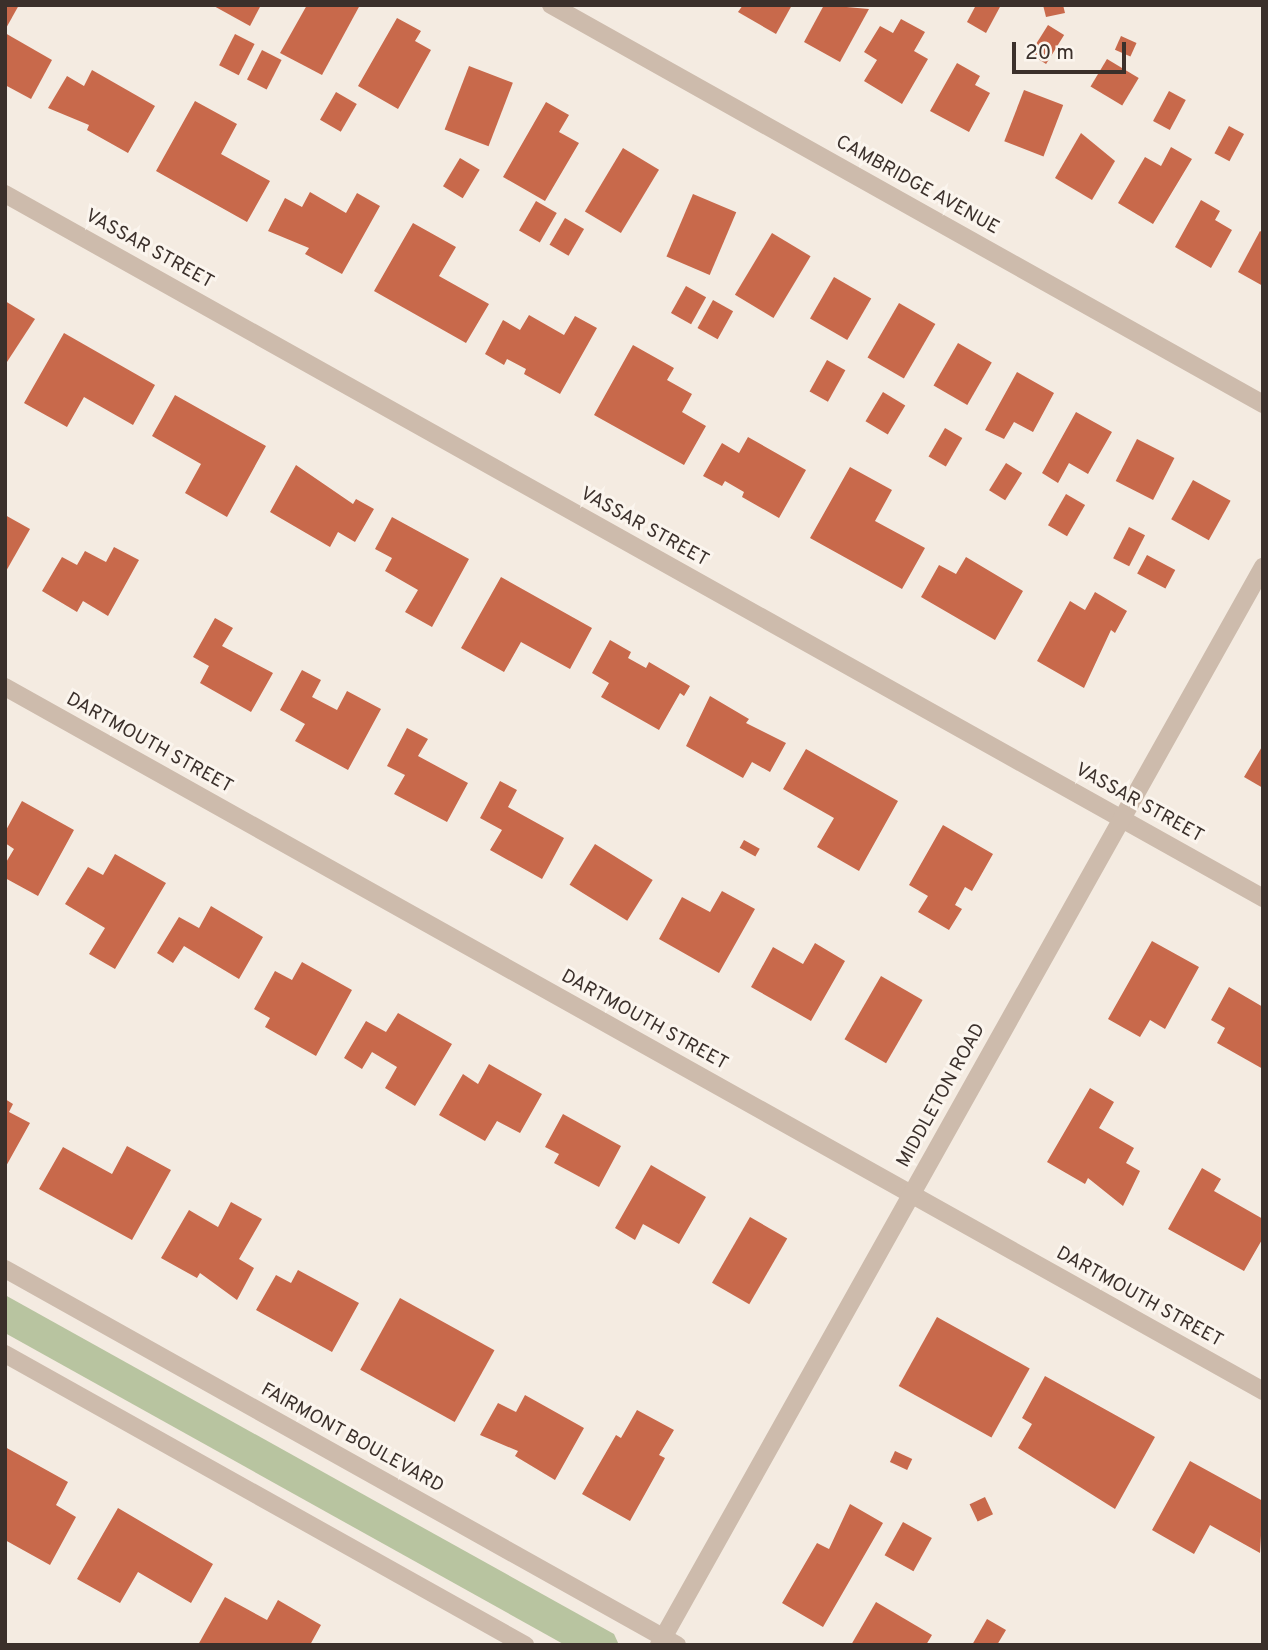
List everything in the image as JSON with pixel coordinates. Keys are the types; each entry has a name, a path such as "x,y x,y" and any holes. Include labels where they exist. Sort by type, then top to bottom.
{"street":[{"name":"CAMBRIDGE AVENUE","path":"551,5 1263,404"},
{"name":"VASSAR STREET","path":"5,194 1263,898"},
{"name":"MIDDLETON ROAD","path":"666,1642 911,1194 1263,567"},
{"name":"DARTMOUTH STREET","path":"5,687 1263,1391"},
{"name":"FAIRMONT BOULEVARD","path":"5,1269 666,1642"},
{"path":"5,1354 525,1645"}],"green space":[{"path":"5,1295 614,1634 619,1645 565,1645 5,1333"}],"building":[{"path":"5,5 19,5 5,30"},
{"path":"212,5 261,5 250,26"},
{"path":"307,5 360,5 322,75 280,53"},
{"path":"743,5 792,5 776,34 738,12"},
{"path":"824,5 869,9 840,62 804,42"},
{"path":"976,5 1001,5 986,33 967,22"},
{"path":"1043,5 1063,5 1065,13 1046,17"},
{"path":"397,18 421,31 415,41 431,50 398,109 358,86"},
{"path":"901,19 925,32 914,51 928,59 902,104 864,81 877,60 864,52 880,26 893,33"},
{"path":"1048,25 1064,35 1046,64 1030,54"},
{"path":"5,33 52,60 31,99 5,85"},
{"path":"235,34 255,44 239,75 219,65"},
{"path":"1121,36 1137,43 1130,57 1115,50"},
{"path":"262,50 282,60 267,89 247,79"},
{"path":"1107,59 1139,78 1122,105 1091,86"},
{"path":"957,63 980,76 975,85 990,93 969,132 930,111"},
{"path":"469,66 513,83 489,146 445,129"},
{"path":"92,70 155,106 128,153 87,130 89,125 48,108 67,76 84,86"},
{"path":"1024,90 1063,105 1044,156 1004,141"},
{"path":"1169,91 1186,100 1170,130 1153,121"},
{"path":"336,92 357,104 341,132 320,120"},
{"path":"195,101 237,124 221,154 270,181 247,222 156,171"},
{"path":"546,102 569,115 559,132 579,143 545,201 503,177"},
{"path":"1229,126 1244,134 1229,161 1214,153"},
{"path":"1081,133 1115,161 1092,200 1055,178"},
{"path":"1171,147 1192,159 1153,224 1118,203 1145,157 1161,166"},
{"path":"623,148 659,170 621,233 585,211"},
{"path":"460,158 480,170 463,198 443,186"},
{"path":"310,192 346,213 357,193 380,206 342,274 305,254 309,248 268,231 285,198 302,207"},
{"path":"693,194 736,212 710,275 666,257"},
{"path":"1201,200 1220,211 1215,220 1232,230 1211,268 1175,247"},
{"path":"536,201 557,213 540,242 519,230"},
{"path":"565,218 584,229 569,256 550,245"},
{"path":"413,223 456,247 439,276 489,304 466,343 374,291"},
{"path":"1260,231 1263,233 1263,286 1238,272"},
{"path":"772,233 811,256 773,318 735,295"},
{"path":"834,277 871,298 847,340 810,319"},
{"path":"686,286 706,297 691,324 671,313"},
{"path":"713,300 733,311 718,339 697,328"},
{"path":"5,301 35,319 5,365"},
{"path":"899,303 935,324 904,379 868,358"},
{"path":"529,315 564,335 575,316 597,328 560,394 524,374 526,369 507,359 504,365 485,354 503,320 520,330"},
{"path":"64,333 155,385 133,425 84,397 67,427 24,403"},
{"path":"958,343 992,362 967,405 934,385"},
{"path":"633,345 674,368 667,380 692,394 682,412 706,426 684,465 594,415"},
{"path":"827,360 845,370 828,402 810,391"},
{"path":"1017,372 1054,393 1033,432 1014,422 1004,439 985,430"},
{"path":"883,392 905,405 888,435 865,421"},
{"path":"175,395 266,446 227,517 185,493 201,464 152,436"},
{"path":"1076,412 1112,432 1088,474 1069,463 1058,483 1042,473"},
{"path":"945,428 962,438 946,467 928,457"},
{"path":"748,437 806,470 779,518 742,497 744,492 725,481 722,486 703,476 722,443 739,453"},
{"path":"1137,439 1174,458 1153,500 1116,481"},
{"path":"1006,463 1022,473 1005,500 989,490"},
{"path":"296,465 353,504 356,499 374,509 355,542 338,532 330,547 270,512"},
{"path":"850,467 892,490 875,521 925,548 902,589 810,538"},
{"path":"1193,480 1231,501 1209,540 1171,519"},
{"path":"1066,494 1085,505 1067,536 1048,525"},
{"path":"5,515 30,529 5,573"},
{"path":"392,517 469,559 432,627 405,612 418,590 385,571 392,558 375,549"},
{"path":"1129,527 1145,535 1129,566 1113,558"},
{"path":"114,547 139,560 108,616 83,601 77,612 42,591 62,557 77,565 85,551 106,562"},
{"path":"1147,555 1175,570 1165,589 1137,574"},
{"path":"966,557 1023,591 995,640 921,597 939,565 956,574"},
{"path":"501,577 592,628 570,669 521,642 504,672 461,648"},
{"path":"1095,592 1127,611 1115,633 1111,630 1084,688 1037,661 1070,601 1085,610"},
{"path":"215,618 233,628 222,646 273,673 251,712 200,683 209,666 193,657"},
{"path":"610,640 631,652 628,658 646,668 649,662 690,686 684,696 680,693 659,730 601,697 609,683 592,673"},
{"path":"302,670 321,680 312,697 337,710 347,691 381,709 348,770 295,741 305,724 280,710"},
{"path":"710,696 749,719 746,723 786,743 770,772 752,762 743,778 686,746"},
{"path":"407,728 428,739 418,756 468,783 447,822 394,794 405,775 387,766"},
{"path":"1263,745 1263,788 1244,777"},
{"path":"806,749 898,801 859,871 817,847 834,818 783,789"},
{"path":"500,781 517,790 508,807 564,838 542,879 490,850 502,830 480,818"},
{"path":"22,801 74,830 38,896 5,878 5,864 14,849 5,843 5,832"},
{"path":"943,825 993,854 972,891 965,887 955,905 962,909 949,930 918,912 928,896 909,885"},
{"path":"744,840 760,849 755,857 740,848"},
{"path":"595,844 653,880 627,921 570,885"},
{"path":"115,854 166,883 115,969 89,954 105,928 65,904 88,867 103,875"},
{"path":"722,891 755,909 719,973 659,939 682,897 710,912"},
{"path":"211,906 263,937 239,979 184,946 173,963 157,953 179,917 199,928"},
{"path":"1152,941 1199,967 1165,1029 1150,1020 1140,1037 1108,1019"},
{"path":"815,943 845,961 811,1021 751,987 773,947 803,964"},
{"path":"302,962 352,990 316,1056 265,1027 270,1018 254,1009 275,971 292,980"},
{"path":"881,976 923,1000 886,1063 845,1039"},
{"path":"1229,987 1263,1007 1263,1069 1217,1043 1225,1028 1211,1020"},
{"path":"398,1013 452,1044 415,1106 385,1088 397,1067 372,1052 362,1069 344,1058 366,1021 386,1032"},
{"path":"489,1064 542,1094 520,1133 497,1121 485,1141 439,1115 463,1074 478,1084"},
{"path":"1090,1088 1114,1102 1099,1128 1134,1148 1126,1163 1140,1171 1123,1206 1088,1178 1085,1184 1047,1162"},
{"path":"5,1099 13,1104 9,1112 30,1123 5,1168"},
{"path":"563,1114 621,1146 599,1187 554,1163 559,1154 545,1147"},
{"path":"127,1146 171,1170 132,1240 39,1189 63,1147 112,1174"},
{"path":"651,1165 706,1197 679,1244 643,1224 635,1240 615,1228"},
{"path":"1202,1168 1221,1179 1214,1191 1263,1219 1263,1238 1244,1271 1168,1229"},
{"path":"231,1202 262,1219 239,1259 254,1268 237,1300 200,1273 197,1278 161,1258 189,1210 218,1227"},
{"path":"750,1217 787,1238 749,1304 712,1283"},
{"path":"298,1270 359,1303 332,1352 256,1310 276,1275 291,1283"},
{"path":"400,1298 494,1350 455,1422 360,1370"},
{"path":"937,1317 1030,1368 991,1437 899,1386"},
{"path":"1045,1376 1155,1437 1115,1509 1018,1448 1032,1424 1022,1418"},
{"path":"525,1395 584,1428 555,1480 515,1456 518,1451 480,1435 498,1403 516,1412"},
{"path":"637,1410 674,1430 659,1455 665,1458 630,1521 582,1494 616,1435 621,1438"},
{"path":"5,1447 68,1482 56,1505 76,1517 50,1565 5,1540"},
{"path":"895,1451 912,1459 907,1470 890,1462"},
{"path":"1190,1461 1263,1501 1260,1553 1210,1525 1194,1554 1152,1530"},
{"path":"985,1497 993,1514 978,1521 970,1504"},
{"path":"850,1504 883,1523 823,1627 782,1603 817,1543 829,1549"},
{"path":"118,1508 213,1564 191,1603 138,1572 120,1603 77,1579"},
{"path":"903,1522 932,1538 913,1571 885,1555"},
{"path":"225,1597 267,1620 278,1600 321,1625 310,1645 198,1645"},
{"path":"876,1602 932,1635 926,1645 851,1645"},
{"path":"987,1619 1006,1630 997,1645 972,1645"}]}
